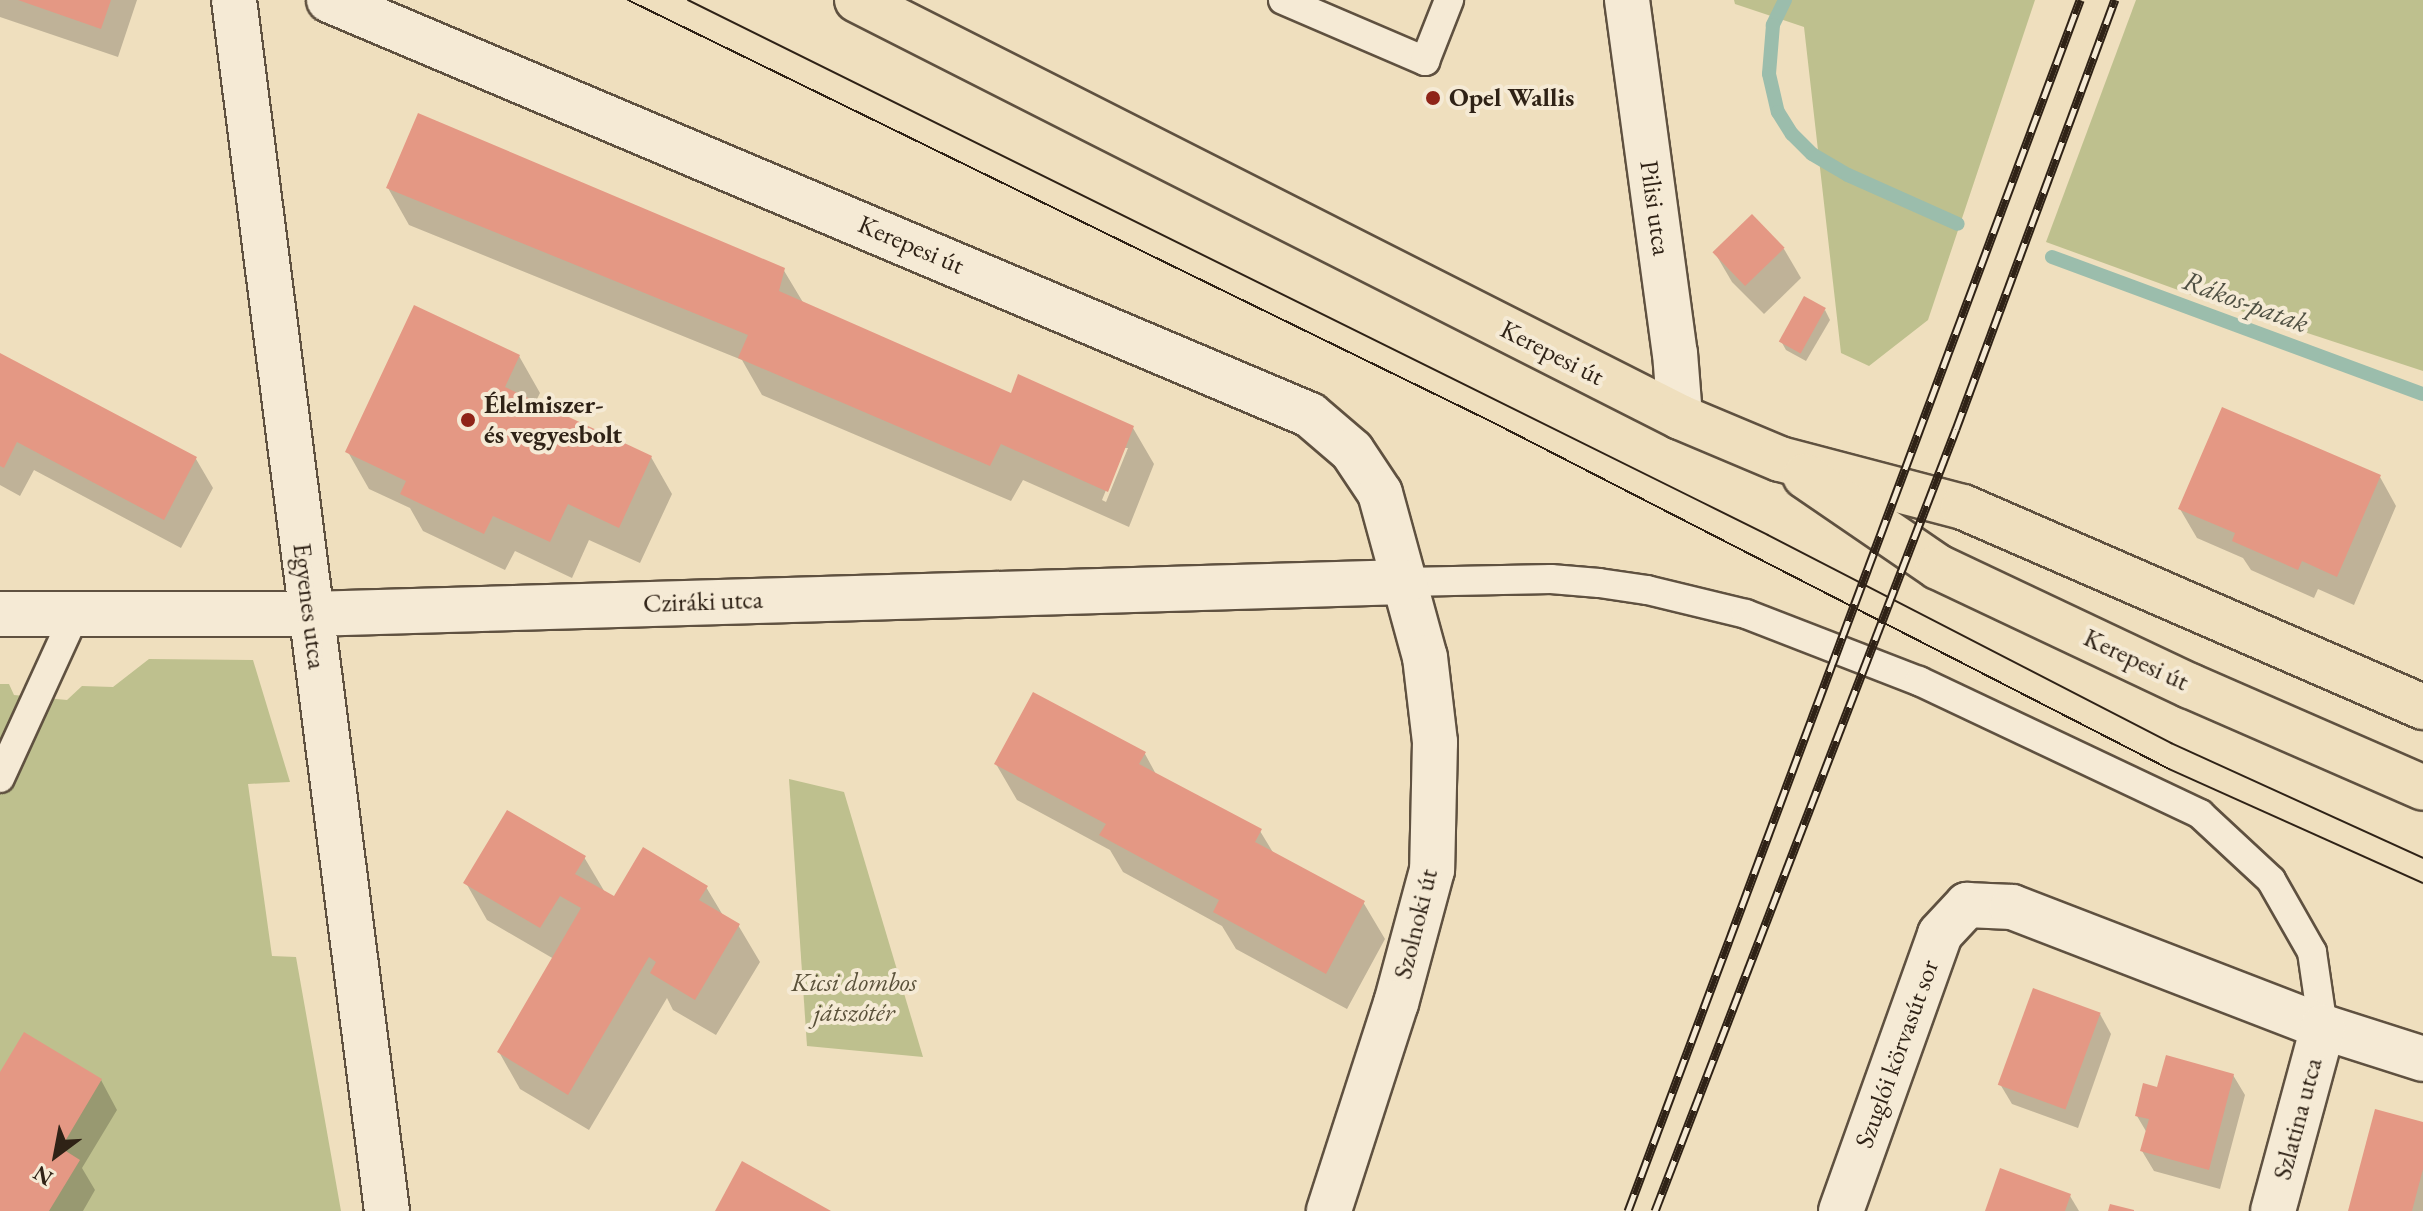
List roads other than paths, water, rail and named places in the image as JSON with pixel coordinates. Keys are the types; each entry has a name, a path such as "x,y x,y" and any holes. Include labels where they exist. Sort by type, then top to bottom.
{"main road":[{"name":"Kerepesi út","path":"857,0 1680,417 1780,459 1963,507 2423,707"},
{"name":"Kerepesi út","path":"1780,459 1938,567 2190,686 2423,788"}],"street":[{"name":"Egyenes utca","path":"234,0 387,1211"},
{"name":"Kerepesi út","path":"329,0 1310,415 1352,451 1380,493 1405,582"},
{"name":"Pilisi utca","path":"1627,0 1675,353 1680,417"},
{"name":"Cziráki utca","path":"0,614 310,614 1405,582"},
{"name":"Szolnoki út","path":"1329,1211 1396,1003 1432,870 1435,742 1425,657 1405,582"},
{"name":"Szuglói körvasút sor","path":"1841,1211 1940,934 1967,905 2012,907 2323,1027"},
{"path":"2323,1027 2423,1059"},
{"name":"Szlatina utca","path":"2273,1211 2323,1027"}],"lane":[{"path":"1283,0 1425,61 1449,0"},
{"path":"1405,582 1551,579 1599,583 1647,590 1746,614 1919,681 2200,814 2271,880 2312,952 2323,1027"},
{"path":"0,778 75,614"}],"waterway":[{"name":"Rákos-patak","path":"1785,0 1773,25 1769,74 1778,112 1792,134 1812,154 1848,175 1958,224"},
{"name":"Rákos-patak","path":"2052,257 2423,394"}],"tram line":[{"path":"628,0 1496,424 2169,769 2423,883"},
{"path":"688,0 1768,535 2171,743 2423,858"}],"railway":[{"path":"1628,1211 2080,0"},
{"path":"1655,1211 1956,429 2115,0"}],"place":[{"name":"Opel Wallis","path":"1433,98"},
{"name":"Élelmiszer- és vegyesbolt","path":"468,420"}],"park label":[{"name":"Kicsi dombos játszótér","path":"854,998"}]}
